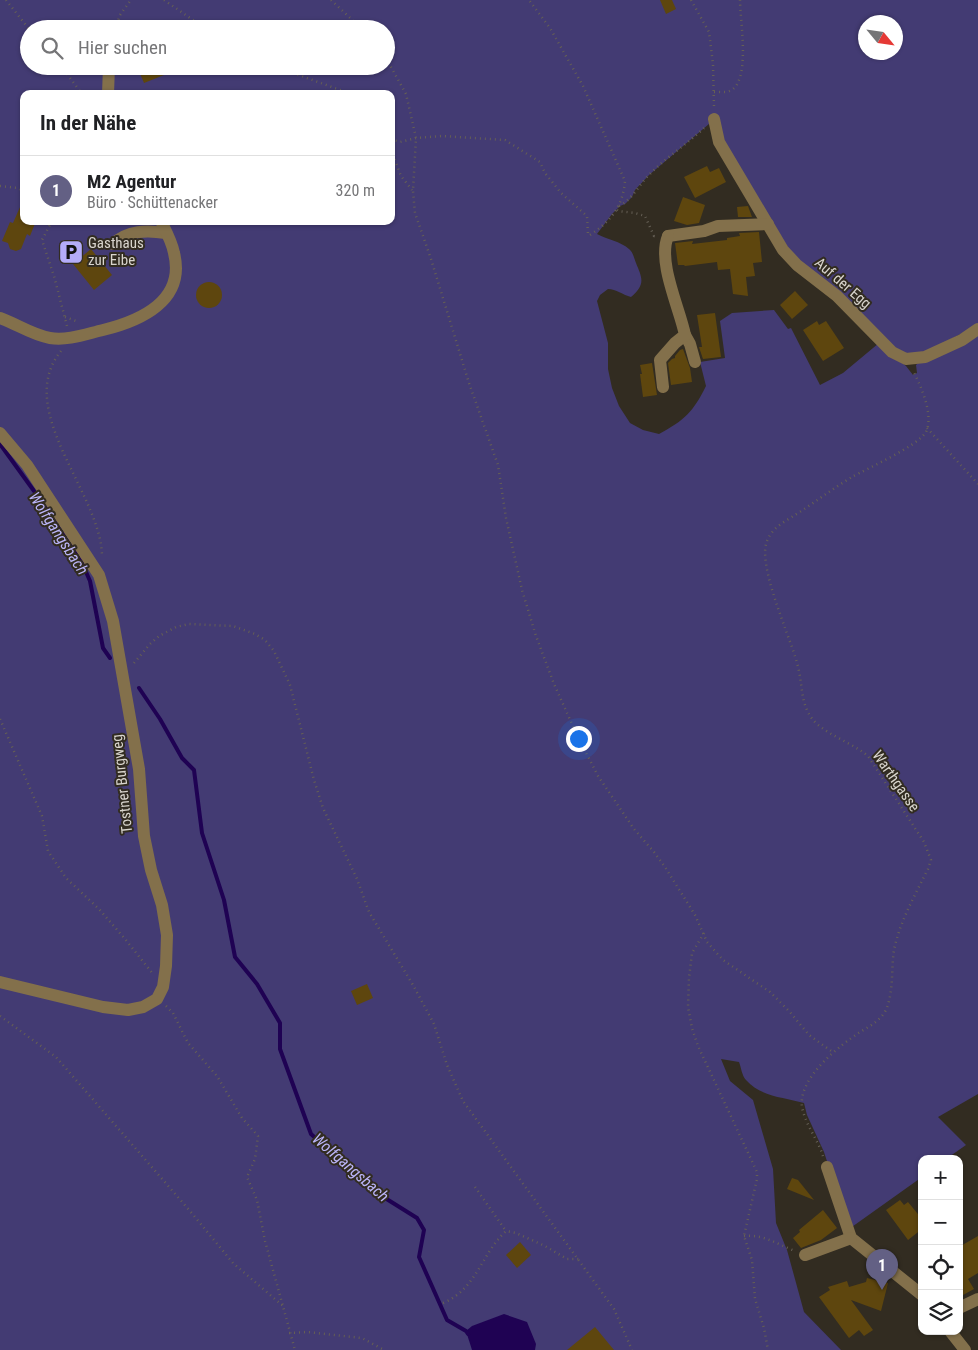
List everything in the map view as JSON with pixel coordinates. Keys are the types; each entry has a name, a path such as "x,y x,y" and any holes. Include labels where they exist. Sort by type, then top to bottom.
{"street":[{"path":"108,90 109,75"},
{"name":"Auf der Egg","path":"714,120 719,142 783,250 791,259 837,296 892,352 906,359"},
{"path":"695,362 669,279 665,243 666,234 704,231 718,226 768,224"},
{"path":"0,318 30,332 51,338 73,337 126,323 148,313 163,302 172,286 176,271 174,254 164,227 121,236 113,244"},
{"path":"906,359 913,359 937,352 962,340 978,329"},
{"path":"664,387 660,360 685,335"},
{"name":"Tostner Burgweg","path":"0,433 27,465 99,575 113,621 139,769 144,836 151,870 162,905 167,935 166,966 160,993"},
{"path":"0,982 103,1007 128,1010 143,1008 160,993"},
{"path":"827,1167 851,1238 918,1292"},
{"path":"806,1255 851,1238"},
{"path":"963,1306 978,1299"},
{"path":"953,1335 965,1350"}],"path":[{"path":"6,0 22,20"},
{"path":"118,20 131,0"},
{"path":"164,0 193,20"},
{"path":"331,0 352,20"},
{"path":"529,0 550,28 583,86 625,180 624,191 617,210"},
{"path":"691,0 708,32 711,46 714,92 725,93 736,86 742,67 740,0"},
{"path":"395,74 406,94 416,138 413,191 415,213 468,383 498,465 506,518 522,590 536,636 554,684 598,776 634,830 665,867 695,915 707,942 723,960 770,992 809,1035 834,1053"},
{"path":"68,75 79,90"},
{"path":"299,75 340,90"},
{"path":"395,140 400,142 416,138 442,136 505,140 540,162 561,193 587,216 588,234 590,235 608,222 617,210 632,197 635,190 649,175 714,120"},
{"path":"395,160 401,176 413,191"},
{"path":"0,186 20,190"},
{"path":"617,210 645,216 654,236 658,232 666,234"},
{"path":"50,225 42,240 65,317 73,337 59,353 51,367 46,391 47,408 92,516 102,549 99,575"},
{"path":"65,317 79,322"},
{"path":"906,359 918,380 926,400 927,428 978,484"},
{"name":"Warthgasse","path":"827,1167 818,1142 804,1115 802,1103 804,1089 808,1081 834,1053 879,1020 884,1013 890,996 892,968 900,928 931,860 924,842 868,756 858,748 823,728 811,718 803,701 799,670 774,597 765,552 771,533 784,522 852,477 918,440 927,428"},
{"path":"122,674 160,636 176,627 188,624 233,626 265,640 274,651 290,685 323,808 357,879 369,912 414,985 434,1024 463,1101 614,1309 632,1350"},
{"path":"0,719 42,816 48,851 66,878 106,917 160,993 173,1013 188,1043 217,1076 242,1118 258,1136 255,1159 247,1177 257,1200 265,1241 295,1350"},
{"path":"704,933 692,953 688,1007 698,1046 757,1172 744,1236 752,1260 755,1299 764,1328 768,1350"},
{"path":"0,1016 56,1056 190,1211 233,1264 283,1306"},
{"path":"475,1187 506,1231 545,1246 567,1259 579,1259"},
{"path":"443,1303 463,1291 476,1275 497,1240 506,1231"},
{"path":"744,1236 755,1235 782,1245"},
{"path":"289,1333 307,1332 362,1338 384,1350"}],"shaded area":[{"path":"0,0 978,0 978,325 924,353 901,353 793,256 722,141 716,118 649,175 635,190 632,197 612,214 597,234 622,244 630,250 641,277 639,288 631,297 608,289 600,295 597,301 608,343 608,369 612,388 619,406 630,423 643,430 659,434 682,420 692,409 706,386 700,362 725,358 720,321 732,313 774,310 788,329 791,328 820,385 843,373 879,343 906,366 913,375 917,373 916,365 919,362 978,333 978,1094 938,1117 966,1145 952,1155 918,1155 918,1180 849,1229 824,1152 807,1115 804,1103 773,1096 759,1090 752,1086 745,1078 739,1062 721,1059 730,1081 753,1100 773,1169 776,1223 787,1250 804,1312 841,1350 0,1350"},
{"path":"504,1314 527,1322 536,1344 535,1350 472,1350 466,1331 472,1326"}],"building":[{"path":"660,0 672,0 676,9 666,14"},
{"path":"141,75 164,75 144,83"},
{"path":"707,166 710,172 719,168 726,182 695,198 684,177"},
{"path":"683,197 705,205 699,223 687,225 674,221"},
{"path":"748,206 752,217 738,217 737,207"},
{"path":"20,207 20,225 34,225 30,236 27,234 21,249 16,251 10,249 8,243 2,241 10,222 13,223"},
{"path":"759,232 762,262 753,263 755,276 746,277 748,296 733,294 730,269 718,270 717,262 685,266 678,265 675,243 693,241 692,244 727,240 727,238 740,236 739,233"},
{"path":"91,249 112,275 94,290 73,264"},
{"path":"209,282 218,286 222,295 218,304 209,308 200,304 196,295 200,286"},
{"path":"795,291 808,305 792,319 780,305"},
{"path":"715,313 721,357 703,359 699,347 702,347 697,315"},
{"path":"817,321 819,325 826,321 844,348 823,361 803,330"},
{"path":"683,349 690,368 692,382 671,385 668,363"},
{"path":"652,363 657,395 643,397 640,365"},
{"path":"367,984 373,998 357,1005 351,991"},
{"path":"792,1178 798,1180 814,1200 787,1189"},
{"path":"900,1200 904,1205 908,1202 918,1214 918,1232 908,1240 886,1210"},
{"path":"823,1210 837,1228 821,1240 801,1248 793,1238 800,1232 799,1230"},
{"path":"978,1236 978,1273 968,1279 974,1289 963,1295 963,1245"},
{"path":"520,1242 531,1255 517,1268 506,1255"},
{"path":"867,1278 888,1283 881,1311 851,1300 873,1330 864,1336 859,1330 849,1338 819,1297 830,1290 828,1287 847,1281 849,1287 866,1282"},
{"path":"595,1327 614,1350 567,1350"}],"waterway":[{"name":"Wolfgangsbach","path":"0,444 82,563 90,581 103,648 110,658"},
{"name":"Wolfgangsbach","path":"139,688 160,719 182,758 194,770 202,833 224,900 235,957 257,984 280,1023 280,1049 311,1134 331,1152 366,1177 385,1198 417,1218 424,1230 419,1257 447,1320 468,1334"}],"place":[{"name":"Gasthaus zur Eibe","path":"71,252"},
{"name":"M2 Agentur","path":"882,1290"}]}
